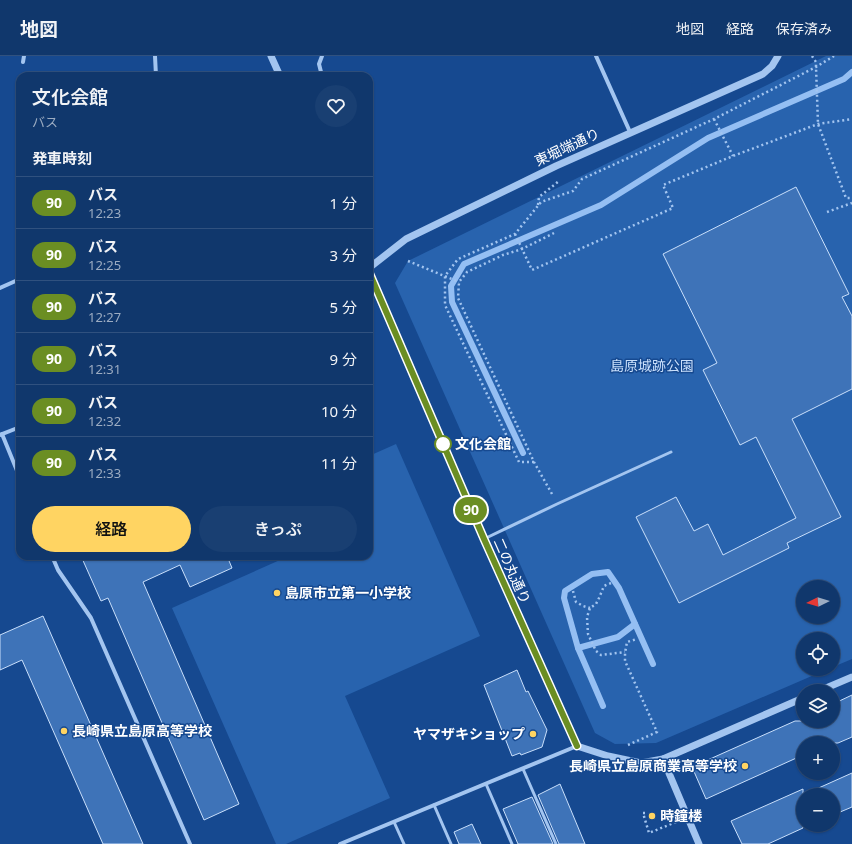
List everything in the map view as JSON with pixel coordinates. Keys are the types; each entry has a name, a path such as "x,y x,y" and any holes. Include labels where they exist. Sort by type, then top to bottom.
{"street":[{"path":"23,62 24,56"},
{"path":"155,56 156,72"},
{"path":"271,56 278,72"},
{"path":"321,72 319,64 322,56"},
{"path":"596,56 630,132"},
{"name":"東堀端通り","path":"373,265 406,239 556,166 763,74 772,66 778,56"},
{"path":"0,288 16,281"},
{"name":"二の丸通り","path":"373,281 484,539 577,746"},
{"path":"16,428 1,435 16,469"},
{"path":"54,560 58,570 91,618 190,844"},
{"path":"836,684 852,677"},
{"path":"340,844 577,746 608,756 641,763 662,759 796,701"},
{"path":"662,759 699,844"}],"lane":[{"path":"484,539 671,452"},
{"path":"523,768 556,844"},
{"path":"486,784 512,844"},
{"path":"434,805 451,844"},
{"path":"394,822 404,844"}],"path":[{"path":"812,56 816,62 818,124 846,198 852,198"},
{"path":"534,462 519,462 445,305 445,276 458,259 515,234 541,202 573,191 582,179 714,119 816,67 834,56"},
{"path":"714,119 733,156"},
{"path":"515,234 532,270 673,208 663,185 733,156 818,124 852,119"},
{"path":"538,205 539,196 560,181"},
{"path":"827,212 852,203"},
{"path":"552,494 534,462 458,298 460,282 467,272 503,255 522,249 554,233"},
{"path":"408,261 460,282"},
{"path":"611,583 604,586 596,604 590,608 587,617 588,634 596,652 601,655 625,652"},
{"path":"573,591 576,602 590,608"},
{"path":"628,746 657,732 625,661 627,642 637,639"},
{"path":"645,813 643,813 649,833 675,823"}],"green space":[{"name":"島原城跡公園","path":"826,56 852,56 852,659 840,664 840,632 796,632 796,676 812,676 656,743 615,744 595,733 395,283 408,261"},
{"path":"396,444 480,636 345,696 390,798 286,844 276,844 172,608 280,560 373,560 373,454"}],"building":[{"path":"796,187 849,294 842,297 852,316 852,389 792,419 841,517 787,543 789,548 679,603 636,517 676,497 694,531 708,524 723,555 796,518 756,437 740,445 703,370 717,363 663,254"},
{"path":"83,560 229,560 232,568 190,587 180,565 143,582 239,804 204,820 108,598 101,601"},
{"path":"43,616 143,844 103,844 22,660 0,670 0,635"},
{"path":"517,670 526,692 528,691 547,730 542,747 521,755 520,753 512,756 484,685"},
{"path":"852,695 852,737 840,742 840,736 796,736 796,758 706,799 692,767 795,721 796,728 840,728 840,701"},
{"path":"852,773 852,807 840,812 840,788 819,788 836,780 840,780 840,778"},
{"path":"560,784 585,844 559,844 538,795"},
{"path":"796,792 796,831 768,844 742,844 731,821"},
{"path":"532,797 553,844 518,844 503,809"},
{"path":"472,824 481,844 459,844 454,832"}],"waterway":[{"path":"523,453 452,302 451,286 464,264 601,205 708,138 844,79 852,72"},
{"path":"603,706 578,648 564,598 565,591 592,574 608,572 619,588 653,664"},
{"path":"578,648 618,637 635,624"}],"bus line":[{"name":"90","path":"373,281 484,539 577,746"}],"place":[{"name":"文化会館","path":"443,444"},
{"name":"島原市立第一小学校","path":"277,593"},
{"name":"長崎県立島原高等学校","path":"64,731"},
{"name":"ヤマザキショップ","path":"533,734"},
{"name":"長崎県立島原商業高等学校","path":"745,766"},
{"name":"時鐘楼","path":"652,816"}]}
